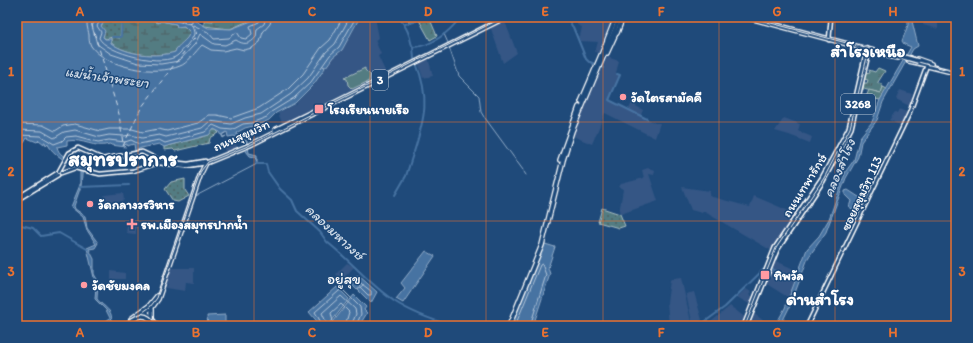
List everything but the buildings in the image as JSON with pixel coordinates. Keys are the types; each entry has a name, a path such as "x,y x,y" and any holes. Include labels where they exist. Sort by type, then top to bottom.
{"highway":[{"name":"ถนนสุขุมวิท","path":"124,326 140,316 153,305 182,226 202,164 242,148 277,131 501,17"},
{"name":"ถนนสุขุมวิท","path":"455,41 506,17"},
{"path":"593,78 615,37 619,17"},
{"path":"508,326 537,258 567,147 604,45 619,17"},
{"path":"593,78 619,17"},
{"path":"746,17 956,72"},
{"path":"754,17 767,22"},
{"path":"910,58 929,65 909,61 908,59 910,58"},
{"path":"153,305 151,312 153,323"},
{"path":"140,316 153,323"},
{"path":"124,326 134,318 142,316 150,318 153,323"}],"main road":[{"path":"828,38 830,17"},
{"name":"ถนนเทพารักษ์","path":"745,326 777,245 824,174 849,128 856,108 869,49"},
{"name":"ซอยสุขุมวิท 113","path":"807,326 909,114 929,65"},
{"path":"59,173 70,152 78,148 103,159 142,152 158,162 181,166 202,164"},
{"path":"17,199 59,173 74,168 100,174 129,172 158,162"},
{"path":"146,311 153,323"}],"shaded area":[{"name":"โรงเรียนนายเรือ","path":"361,17 375,17 379,38 375,40 381,54 378,56 386,73 283,125 278,113 295,104 315,84 333,57 342,50"},
{"path":"578,17 612,17 600,54 595,52 598,42 580,41 578,36 580,36 582,27 577,25"},
{"path":"924,17 933,17 938,22 938,29 923,25"},
{"path":"504,19 517,53 503,63 490,26"},
{"path":"428,57 433,76 423,78 418,62"},
{"path":"607,57 619,61 616,73 620,76 610,100 629,109 636,94 641,96 636,106 643,110 641,115 655,123 660,123 655,138 605,113 592,144 575,137 573,134"},
{"path":"900,90 912,94 911,97 914,98 911,99 909,106 896,99"},
{"path":"899,109 909,113 902,126 889,120 895,112 897,113"},
{"path":"784,118 800,124 798,131 812,137 810,143 775,131"},
{"path":"235,140 237,147 225,152 222,144"},
{"path":"648,168 655,170 654,175 649,174 658,201 621,214 619,213 623,189 619,187 621,184 644,178 642,170"},
{"path":"682,187 710,191 709,196 750,207 754,196 796,214 772,251 703,211 702,213 691,210"},
{"path":"123,193 124,200 107,206 104,195"},
{"name":"รพ.เมืองสมุทรปากน้ำ","path":"131,219 132,221 136,220 136,234 127,233 126,230 126,220"},
{"path":"774,260 798,271 789,298 765,283"},
{"path":"347,263 354,267 342,280 336,274"},
{"path":"169,268 194,268 194,283 186,282 185,291 166,288 168,284 165,283"},
{"path":"111,271 125,273 125,279 111,279"},
{"path":"681,278 692,326 669,326 667,302 670,281"},
{"path":"746,289 751,292 749,295 754,297 751,305 737,297"},
{"path":"694,292 702,320 693,326 686,294"},
{"path":"730,306 746,318 742,326 706,326"},
{"path":"753,313 771,326 755,326 749,321"}],"green space":[{"path":"106,17 122,17 120,38 112,37 106,39 103,37 101,25 106,20"},
{"path":"121,17 145,18 154,20 158,23 161,21 176,24 177,27 183,26 187,28 190,33 187,39 176,49 175,52 160,55 134,53 111,43 111,37 121,37"},
{"path":"213,17 258,17 230,29 204,26 204,20 213,21"},
{"path":"410,17 429,17 437,36 430,40 419,20 408,24"},
{"path":"365,68 370,75 369,81 352,89 348,85 347,79 344,78"},
{"path":"878,68 885,71 878,82 878,84 880,83 883,87 881,93 863,89 864,83 867,83 868,80 864,79 865,74 870,73 869,70 875,72"},
{"path":"883,87 887,89 880,100 866,97 869,90 881,93"},
{"path":"212,130 216,130 219,133 210,138 209,143 175,151 173,149 164,150 164,147 209,135"},
{"path":"185,179 185,190 189,196 178,202 173,201 165,189 171,182"},
{"path":"602,208 620,214 625,226 619,228 598,222"}],"water":[{"name":"แม่น้ำเจ้าพระยา","path":"17,17 106,17 106,20 101,26 105,31 103,37 105,39 111,39 111,43 117,47 133,53 160,55 175,52 190,32 184,26 177,27 176,24 161,21 158,23 154,19 143,17 195,17 196,21 208,28 231,29 262,17 360,17 342,50 333,57 326,67 323,66 325,68 314,84 295,103 276,113 269,120 258,125 256,123 257,125 245,128 236,133 239,138 247,141 249,153 257,155 257,163 255,157 250,156 246,151 246,142 234,136 228,137 227,132 222,135 223,137 226,136 223,138 220,132 214,129 209,135 164,147 159,144 135,151 134,144 127,146 127,144 124,145 126,147 110,144 98,145 73,140 67,141 67,145 57,147 62,155 77,160 83,165 81,186 74,206 75,209 85,216 87,228 98,243 95,248 89,249 94,259 94,274 98,281 97,299 110,312 111,316 110,324 100,326 110,318 106,310 95,299 96,286 87,248 96,244 87,230 83,217 71,207 80,185 80,165 77,163 68,162 60,157 50,148 48,143 46,145 45,142 44,144 39,140 37,142 27,138 24,143 22,137 19,141 19,137 17,140"},
{"path":"908,17 911,17 918,46 913,49 883,102 877,120 861,142 858,157 846,178 826,232 808,258 790,306 780,326 775,326 785,308 807,249 819,236 829,219 846,171 854,160 860,137 872,122 880,100 911,47 904,44 902,41 908,25"},
{"path":"848,190 865,201 860,213 849,207 851,201 845,195 845,191"},
{"path":"545,244 555,247 548,268 550,274 533,326 511,326"},
{"path":"426,251 435,256 403,303 396,299 405,288 401,283"},
{"path":"358,275 377,292 371,303 358,290 364,284 357,290 351,284"},
{"path":"337,287 349,299 328,326 321,326 309,312"},
{"path":"354,295 366,307 364,310 367,313 359,326 330,326"},
{"path":"225,315 225,326 208,326 207,316"}],"waterway":[{"path":"112,37 121,37 122,17"},
{"path":"399,17 410,36 413,47 434,41 452,28 461,17"},
{"path":"405,24 414,22 419,17"},
{"path":"567,17 572,26"},
{"path":"573,27 586,59 589,62"},
{"path":"444,34 448,43"},
{"path":"413,47 414,59"},
{"path":"449,47 459,76 479,96 481,112 484,117"},
{"path":"590,62 603,68"},
{"path":"414,152 421,128 424,108 423,87 416,63"},
{"path":"617,74 620,75 609,100 647,119"},
{"path":"485,118 523,170"},
{"path":"395,195 406,176 413,154"},
{"name":"คลองมหาวงษ์","path":"256,162 257,164 266,164 268,172 280,189 292,200 297,211 320,232 327,242 376,287 394,301 415,313 453,326"},
{"path":"194,197 257,164"},
{"path":"80,187 129,185"},
{"path":"17,224 33,228 41,236 59,233 87,249"},
{"name":"คลองมหาวงษ์","path":"699,326 725,307 766,267 797,279"}],"ferry route":[{"path":"96,17 91,22 119,114 123,144"},
{"path":"123,146 141,108 197,35 195,29 188,22 162,17"}],"railway":[{"path":"124,326 150,307 157,298 201,171 208,162 248,146 504,17"},
{"path":"748,17 956,72"},
{"path":"745,326 776,248 824,178 850,128 867,57"}],"place":[{"name":"วัดไตรสามัคคี","path":"623,97"},
{"name":"โรงเรียนนายเรือ","path":"319,109"},
{"name":"วัดกลางวรวิหาร","path":"90,204"},
{"name":"รพ.เมืองสมุทรปากน้ำ","path":"132,224"},
{"name":"ทิพวัล","path":"765,275"},
{"name":"วัดชัยมงคล","path":"84,285"}],"district":[{"name":"สำโรงเหนือ","path":"868,51"},
{"name":"สมุทรปราการ","path":"123,159"},
{"name":"อยู่สุข","path":"344,279"},
{"name":"ด่านสำโรง","path":"820,299"}],"water label":[{"name":"คลองสำโรง","path":"839,168"}]}
